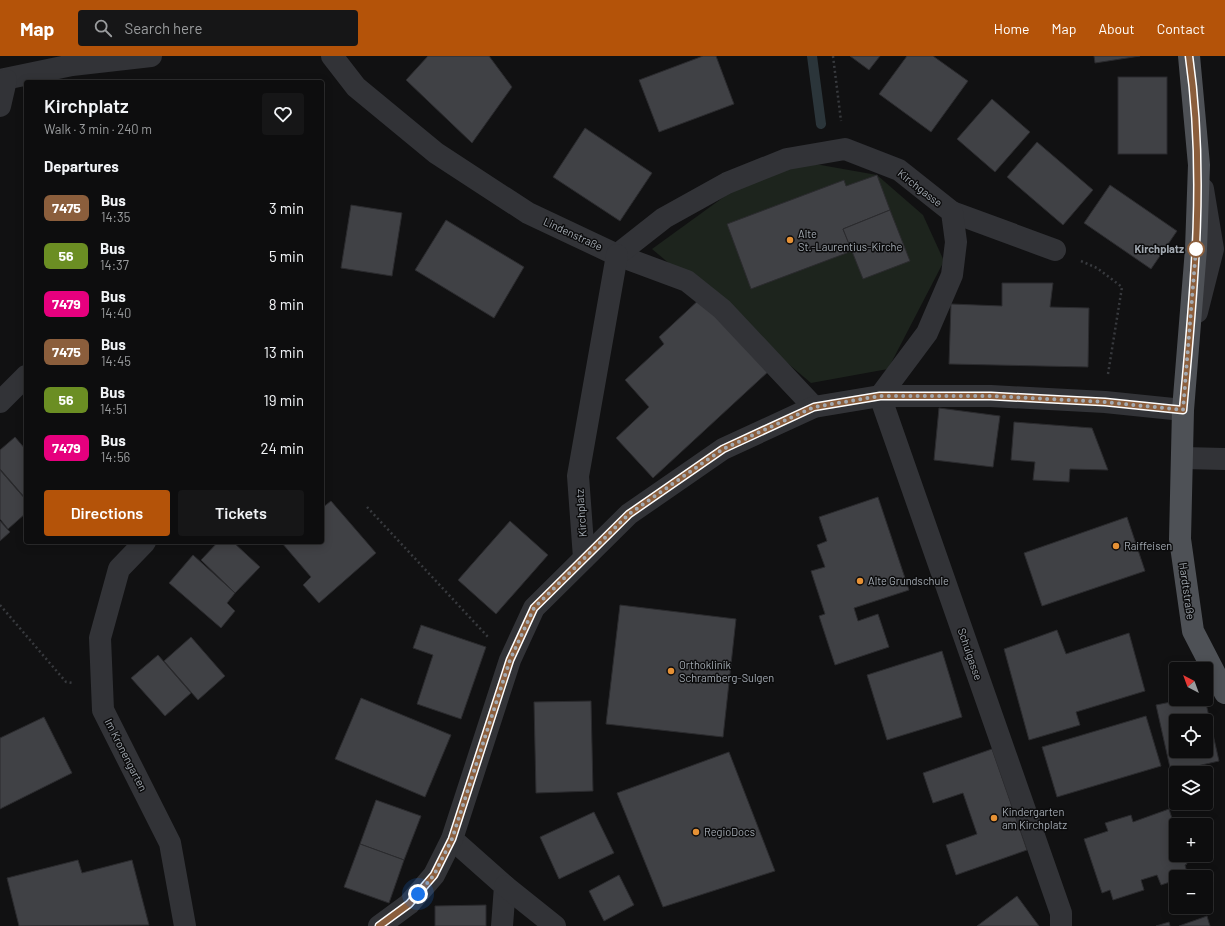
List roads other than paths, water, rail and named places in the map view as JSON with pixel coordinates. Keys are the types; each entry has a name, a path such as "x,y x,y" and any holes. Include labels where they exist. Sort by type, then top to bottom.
{"main road":[{"name":"Hardtstraße","path":"1189,56 1198,165 1196,249 1183,410 1180,539 1193,631 1225,693"}],"street":[{"path":"0,106 3,80 72,65 151,56"},
{"name":"Lindenstraße","path":"332,56 356,87 436,153 528,213 617,255 687,281 722,310 814,407"},
{"name":"Kirchgasse","path":"617,255 664,218 727,183 787,159 845,149 899,170 952,212 956,242 952,275 927,333 880,396"},
{"path":"952,212 1055,250"},
{"name":"Kirchplatz","path":"584,558 578,476 617,255"},
{"path":"0,402 24,378"},
{"name":"Kirchplatz","path":"584,558 629,514 723,449 814,407 880,396 991,396 1105,402 1183,410"},
{"name":"Schulgasse","path":"880,396 1061,919"},
{"path":"1183,458 1225,459"},
{"name":"Im Kronengarten","path":"143,544 119,569 100,638 104,710 170,843 185,926"},
{"path":"379,926 409,904 434,875 452,839 510,660 534,608 584,558"},
{"path":"452,839 504,886 555,926"},
{"path":"502,926 504,886"}],"waterway":[{"path":"812,56 821,124"}],"place":[{"name":"Alte St.-Laurentius-Kirche","path":"790,240"},
{"name":"Kirchplatz","path":"1196,249"},
{"name":"Raiffeisen","path":"1116,546"},
{"name":"Alte Grundschule","path":"860,581"},
{"name":"Orthoklinik Schramberg-Sulgen","path":"671,671"},
{"name":"Kindergarten am Kirchplatz","path":"994,818"},
{"name":"RegioDocs","path":"696,832"}]}
